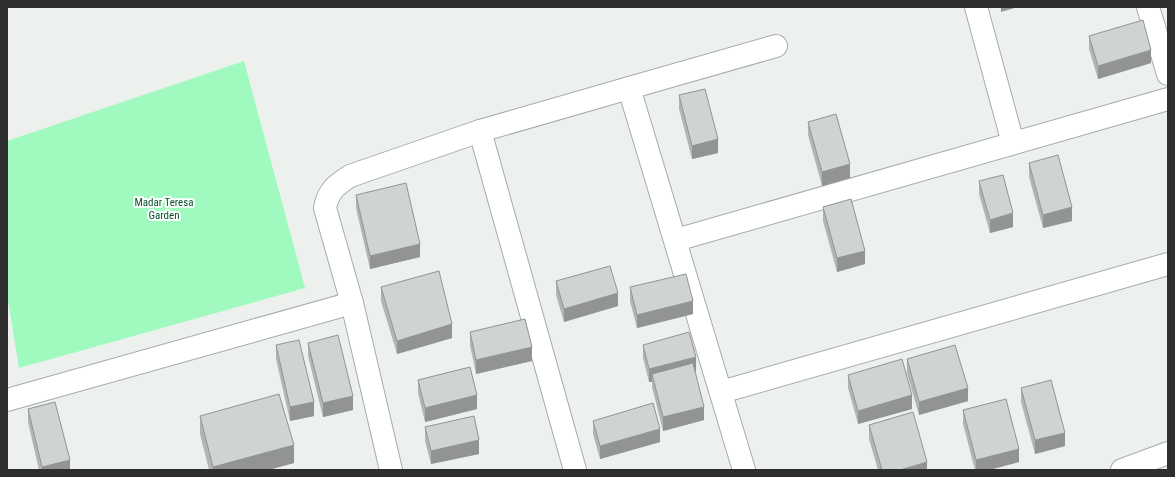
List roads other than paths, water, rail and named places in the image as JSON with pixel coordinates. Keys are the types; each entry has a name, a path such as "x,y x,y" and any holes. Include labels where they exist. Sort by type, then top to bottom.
{"street":[{"path":"976,7 1013,143"},
{"path":"1148,7 1168,74"},
{"path":"388,469 352,303 325,208 327,196 334,187 350,176 480,131 776,46"},
{"path":"629,88 744,470"},
{"path":"676,240 1168,99"},
{"path":"480,131 575,470"},
{"path":"721,392 1168,264"},
{"path":"7,400 352,303"},
{"path":"1122,470 1168,453"}],"park label":[{"name":"Madar Teresa Garden","path":"164,208"}]}
